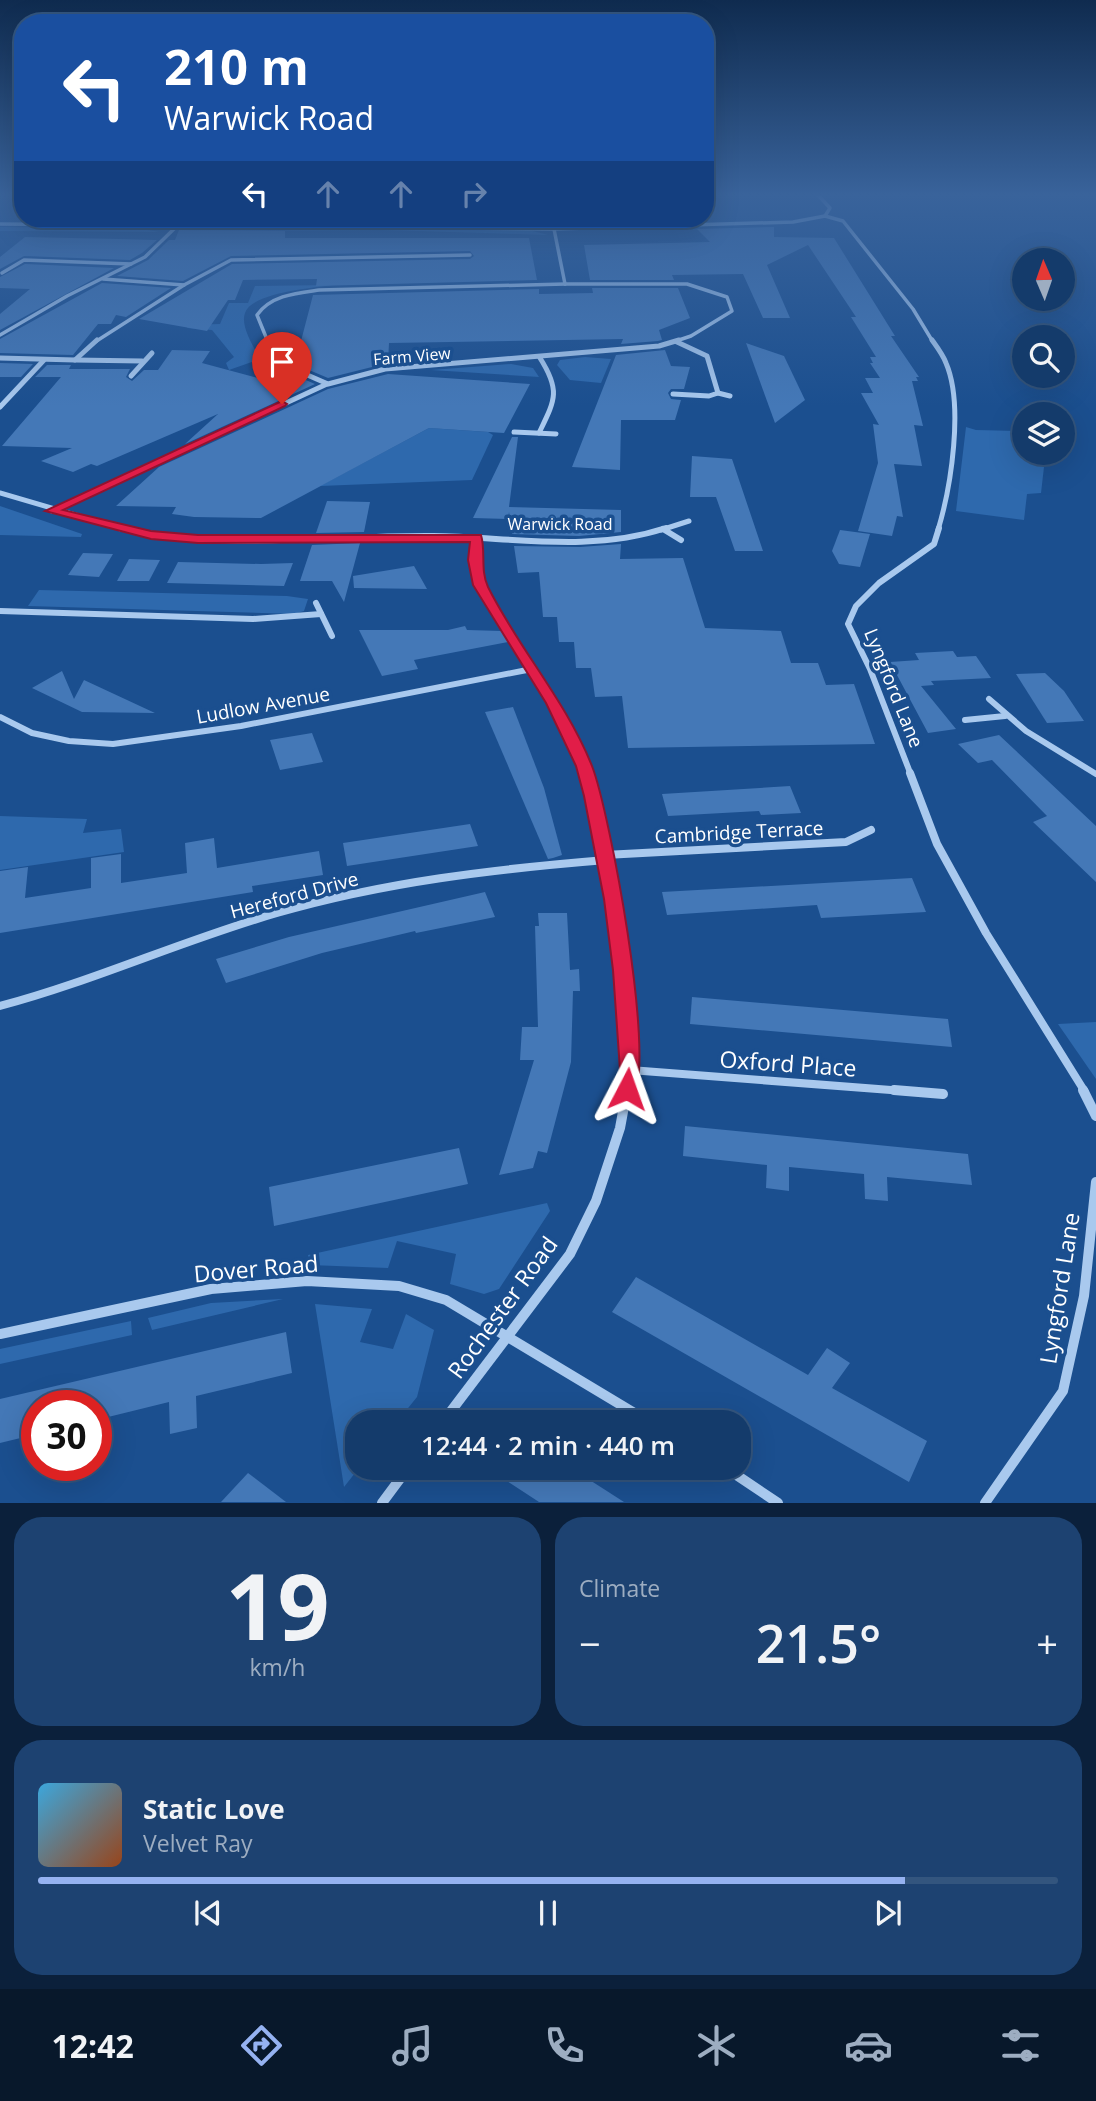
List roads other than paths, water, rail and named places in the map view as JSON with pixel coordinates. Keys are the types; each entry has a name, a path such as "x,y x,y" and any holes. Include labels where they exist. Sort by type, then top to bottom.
{"street":[{"path":"2,273 15,265"},
{"path":"0,335 130,265"},
{"path":"75,360 86,347 184,285 226,265"},
{"path":"561,265 565,284"},
{"name":"Lyngford Lane","path":"878,265 913,309 947,363 955,412 946,504 934,544 879,583 856,606 848,624 870,670 937,844 986,933 1093,1104 1096,1116"},
{"path":"102,279 184,285"},
{"name":"Farm View","path":"677,284 706,288 727,297 732,311 676,342 637,350 385,369 349,376 328,384 288,369 279,361 270,350 257,315 262,307 290,295 318,290 677,284"},
{"path":"0,328 9,329"},
{"path":"676,342 707,356 718,393"},
{"path":"131,376 152,353"},
{"path":"0,358 142,361"},
{"path":"539,433 557,392 554,378 540,358"},
{"path":"0,407 44,360"},
{"path":"52,511 328,384"},
{"path":"673,394 709,396 718,393 730,396"},
{"path":"514,432 556,434"},
{"name":"Warwick Road","path":"0,493 52,511 151,535 198,539 476,538 589,541 632,537 689,521"},
{"path":"663,529 681,540"},
{"name":"Rochester Road","path":"452,1410 569,1254 596,1201 620,1128 630,1070 623,970 606,858 584,766 554,703 480,585 475,560 476,538"},
{"path":"316,603 332,636"},
{"path":"0,610 51,614 253,619 321,614"},
{"name":"Ludlow Avenue","path":"0,718 32,733 69,741 113,744 241,726 532,669"},
{"path":"989,699 1005,716 1048,748 1096,774"},
{"path":"965,720 1005,716"},
{"name":"Cambridge Terrace","path":"606,858 846,842 871,831"},
{"name":"Hereford Drive","path":"0,1006 30,999 194,939 290,910 414,881 463,873 606,858"},
{"name":"Oxford Place","path":"630,1070 943,1094"},
{"name":"Lyngford Lane","path":"985,1503 1063,1391 1084,1296 1096,1182"},
{"name":"Dover Road","path":"0,1334 211,1289 307,1281 399,1286 446,1300 630,1410"},
{"path":"382,1503 399,1480"},
{"path":"744,1480 778,1503"}]}
